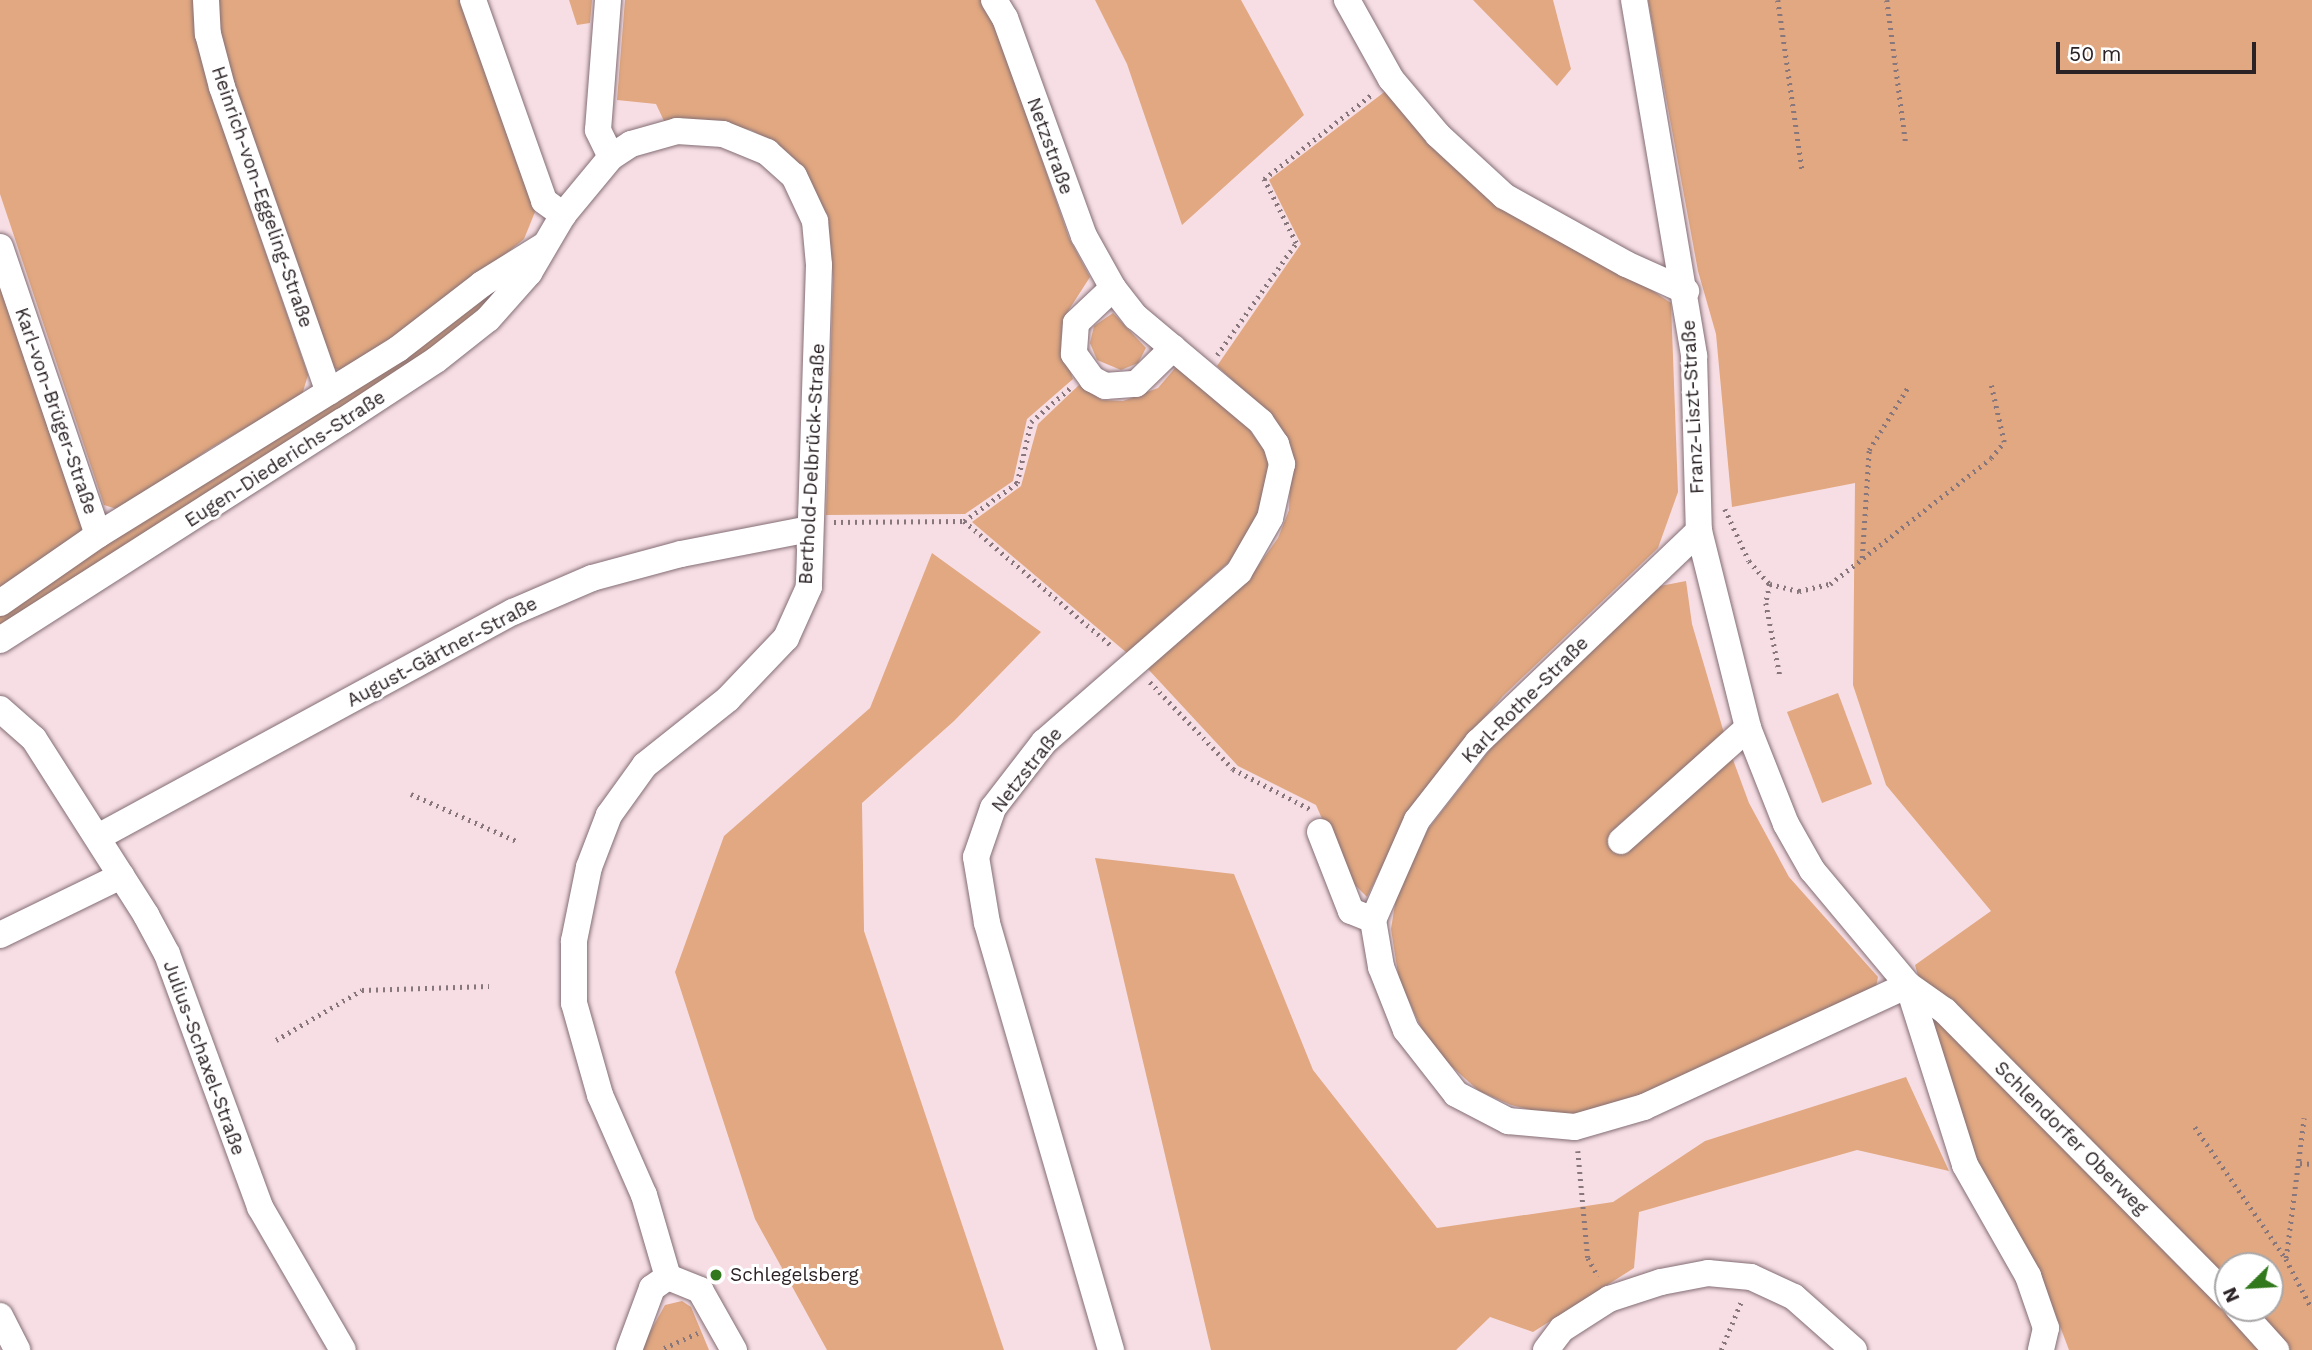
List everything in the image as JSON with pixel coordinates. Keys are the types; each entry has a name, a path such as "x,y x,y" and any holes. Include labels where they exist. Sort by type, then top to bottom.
{"street":[{"name":"Heinrich-von-Eggeling-Straße","path":"206,0 208,34 222,87 329,392"},
{"path":"474,0 544,201 563,215"},
{"path":"608,0 598,130 611,157"},
{"name":"Netzstraße","path":"994,0 1005,18 1084,236 1113,288 1136,317 1261,422 1276,444 1282,464 1280,486 1270,518 1238,572 1122,654 1044,742 993,808 976,857 987,923 1111,1350"},
{"path":"1347,0 1391,79 1438,135 1504,196 1626,264 1686,291"},
{"name":"Franz-Liszt-Straße","path":"1634,0 1686,291 1694,356 1699,531 1748,728 1786,824 1812,870 1908,985"},
{"name":"Berthold-Delbrück-Straße","path":"611,157 631,144 677,131 723,134 767,152 794,176 815,221 819,265 809,587 786,638 728,699 645,765 609,815 589,867 574,941 578,1016 600,1095 645,1195 668,1277"},
{"name":"Eugen-Diederichs-Straße","path":"0,640 436,360 488,319 529,273 563,215 611,157"},
{"name":"Eugen-Diederichs-Straße","path":"0,603 98,535 398,349 516,260 543,246"},
{"name":"Karl-von-Brüger-Straße","path":"0,247 98,535"},
{"path":"1113,288 1076,323 1074,354 1091,379 1105,386 1136,384 1173,348"},
{"name":"August-Gärtner-Straße","path":"98,837 513,612 592,578 681,554 810,529"},
{"name":"Karl-Rothe-Straße","path":"1373,920 1417,820 1478,742 1699,531"},
{"name":"Julius-Schaxel-Straße","path":"0,709 34,739 98,837 167,954 261,1208 343,1350"},
{"path":"1621,841 1748,728"},
{"path":"1320,832 1351,911 1373,920 1381,967 1406,1030 1456,1094 1508,1121 1575,1127 1644,1107 1908,985 1965,1165 2032,1289 2046,1328 2041,1350"},
{"path":"0,935 121,876"},
{"name":"Schlendorfer Oberweg","path":"1908,985 1945,1011 2214,1283"},
{"path":"1546,1350 1562,1329 1609,1299 1661,1282 1708,1273 1751,1277 1794,1297 1854,1350"},
{"path":"629,1350 652,1288 668,1277 700,1290 734,1350"},
{"path":"0,1316 17,1350"},
{"path":"2251,1322 2276,1350"}],"path":[{"path":"1778,0 1802,169"},
{"path":"1887,0 1906,145"},
{"path":"1218,355 1296,243 1264,179 1391,79"},
{"path":"1722,502 1749,561 1770,584 1799,592 1830,584 1991,458 2004,442 1991,385"},
{"path":"1862,559 1869,450 1908,387"},
{"path":"841,522 964,522 1017,484 1031,422 1063,394"},
{"path":"964,522 1122,654 1233,769 1310,808 1320,832"},
{"path":"1770,584 1766,603 1780,676"},
{"path":"411,793 519,842"},
{"path":"276,1040 362,990 489,986"},
{"path":"2286,1259 2304,1118"},
{"path":"1575,1127 1588,1258 1609,1299"},
{"path":"2195,1127 2286,1259 2312,1309"},
{"path":"2300,1163 2312,1164"},
{"path":"1721,1350 1751,1277"}],"shaded area":[{"path":"0,0 194,0 259,233 308,375 302,395 211,448 120,510 104,505 0,194"},
{"path":"216,0 462,0 535,212 524,239 441,306 343,371 328,366 227,74"},
{"path":"569,0 592,0 590,23 577,25"},
{"path":"625,0 982,0 993,18 1069,238 1090,277 1063,319 1061,343 1073,379 1027,419 1013,481 965,514 826,515 833,279 828,216 805,176 775,144 751,130 704,121 665,123 656,104 617,100"},
{"path":"1095,0 1241,0 1304,115 1182,225 1127,64"},
{"path":"1473,0 1553,0 1571,69 1557,86"},
{"path":"1648,0 2312,0 2312,1350 2069,1350 2044,1284 1970,1159 1915,965 1991,911 1886,785 1853,685 1855,483 1732,507 1716,334 1698,271"},
{"path":"1387,90 1436,147 1671,303 1678,492 1658,548 1503,696 1456,750 1411,809 1367,897 1348,878 1316,805 1238,766 1148,669 1248,580 1278,538 1289,510 1291,455 1263,408 1217,366 1301,244 1269,180"},
{"path":"518,268 474,320 0,633 0,611"},
{"path":"0,270 85,518 79,538 0,591"},
{"path":"1113,313 1146,348 1138,363 1121,370 1097,360 1090,343 1094,326"},
{"path":"1176,367 1249,429 1264,450 1269,465 1264,507 1238,554 1127,653 972,522 1021,486 1038,424 1079,385 1102,400 1123,401 1158,388"},
{"path":"932,553 1041,632 954,721 862,803 864,931 1004,1350 827,1350 755,1219 675,972 724,836 870,708"},
{"path":"1686,581 1692,624 1724,733 1612,831 1624,851 1732,757 1749,803 1789,877 1878,977 1875,992 1696,1076 1594,1114 1546,1114 1511,1105 1479,1091 1430,1047 1399,980 1391,929 1397,892 1428,829 1502,734 1660,586"},
{"path":"1838,693 1872,784 1822,803 1787,712"},
{"path":"1095,858 1234,874 1313,1070 1437,1228 1613,1202 1705,1141 1906,1077 1949,1171 1857,1150 1639,1212 1634,1268 1533,1332 1490,1317 1456,1350 1211,1350"},
{"path":"682,1301 691,1307 709,1350 640,1350 665,1305"}],"place":[{"name":"Schlegelsberg","path":"716,1275"}]}
